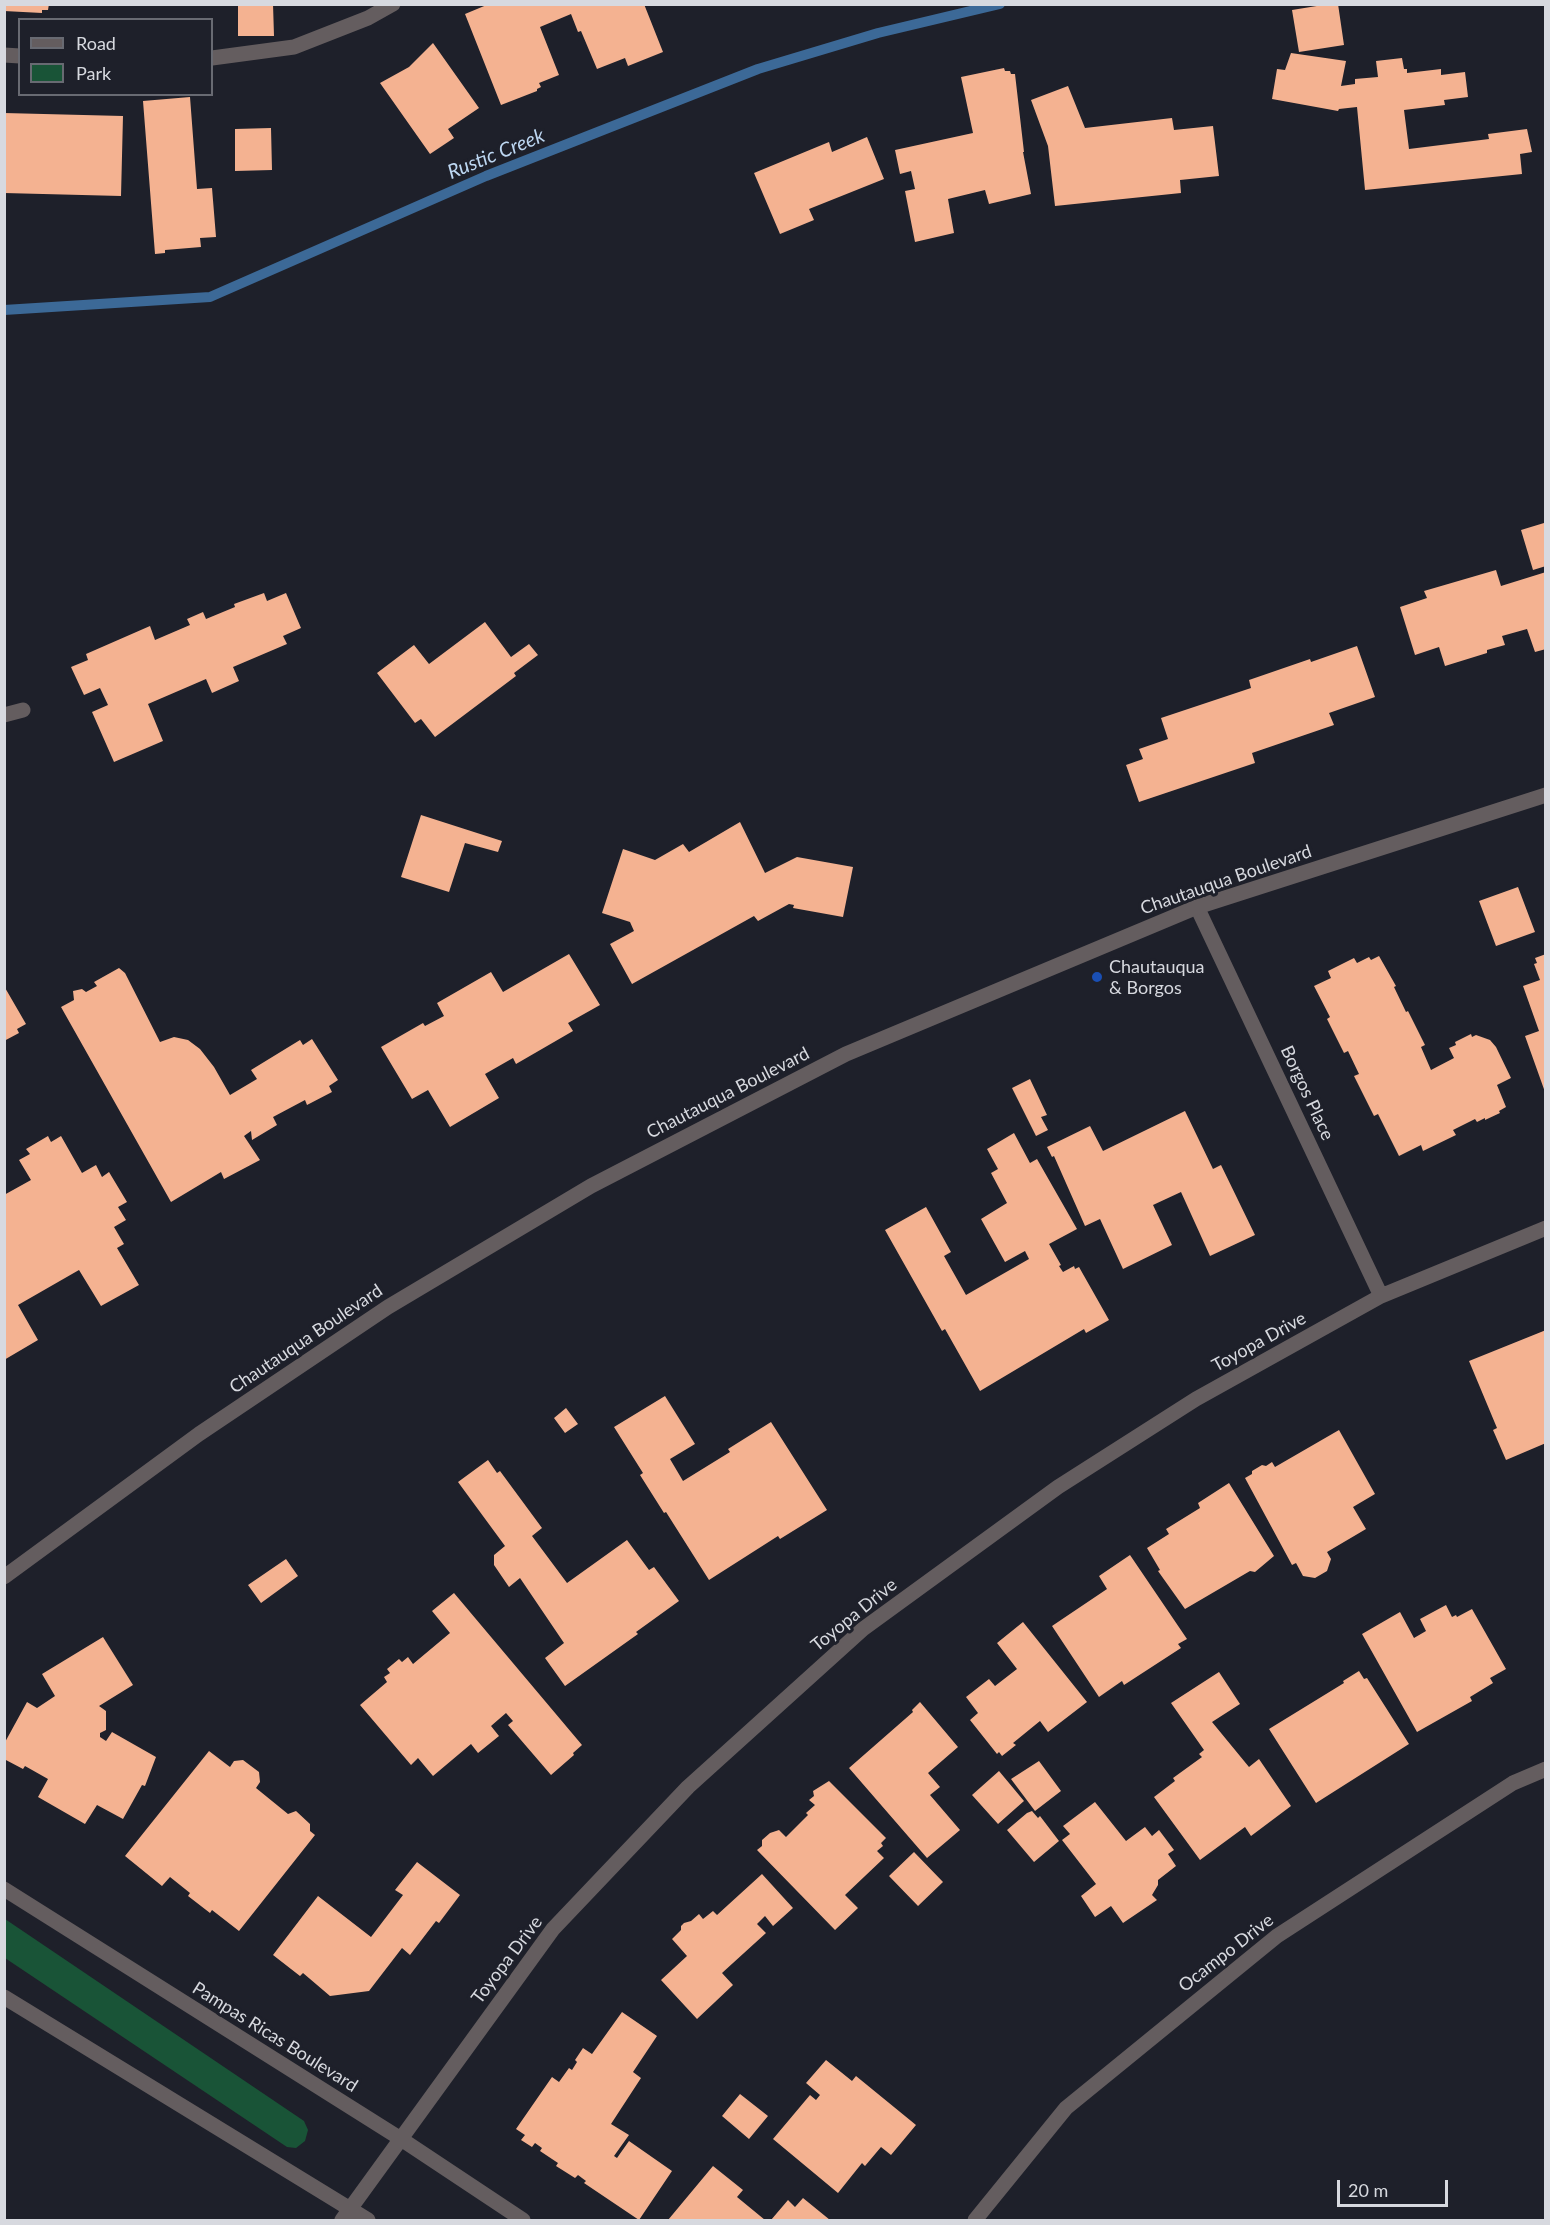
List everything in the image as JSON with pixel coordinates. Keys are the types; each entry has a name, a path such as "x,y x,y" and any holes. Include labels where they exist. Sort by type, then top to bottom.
{"street":[{"path":"213,58 294,47 368,18 393,4"},
{"path":"4,715 23,710"},
{"name":"Chautauqua Boulevard","path":"4,1577 199,1434 369,1320 591,1186 846,1054 1197,907 1545,795"},
{"name":"Borgos Place","path":"1197,907 1381,1296"},
{"name":"Toyopa Drive","path":"346,2214 553,1929 688,1786 863,1629 1058,1487 1196,1399 1381,1296 1545,1228"},
{"name":"Ocampo Drive","path":"975,2220 1066,2108 1277,1936 1513,1783 1545,1769"},
{"name":"Pampas Ricas Boulevard","path":"4,1889 401,2139 523,2220"},
{"path":"4,1997 346,2214 368,2220"}],"green space":[{"path":"5,1919 304,2121 308,2130 305,2141 296,2148 287,2147 5,1958"}],"building":[{"path":"4,4 49,4 48,10 42,10 42,13 4,11"},
{"path":"238,4 273,4 274,36 238,36"},
{"path":"489,4 644,4 663,52 628,66 625,58 597,69 571,14 540,27 559,75 539,83 541,87 537,91 501,105 465,14"},
{"path":"1338,4 1344,45 1299,52 1292,10"},
{"path":"433,43 479,108 448,129 454,138 430,154 380,83 409,67"},
{"path":"1291,53 1346,61 1341,86 1355,84 1355,79 1378,77 1376,61 1402,58 1407,73 1441,69 1441,75 1465,72 1468,97 1444,100 1445,105 1404,110 1409,149 1489,139 1488,134 1527,129 1532,152 1520,154 1522,174 1365,190 1357,107 1338,111 1272,99 1277,69 1285,70"},
{"path":"1004,68 1005,71 1015,74 1023,152 1031,194 989,204 985,190 948,199 954,233 915,242 905,191 915,189 911,171 900,174 895,150 973,133 961,77"},
{"path":"1068,86 1085,128 1172,118 1174,130 1213,126 1219,176 1180,180 1181,193 1055,206 1048,146 1031,100"},
{"path":"190,97 197,189 212,188 216,237 200,238 201,247 165,250 165,253 155,254 143,101"},
{"path":"4,113 123,116 121,196 4,193"},
{"path":"271,128 272,170 235,171 235,129"},
{"path":"867,137 884,179 809,209 814,220 780,234 754,173 829,142 832,152"},
{"path":"1544,523 1546,566 1533,570 1521,530"},
{"path":"1496,570 1501,586 1546,572 1546,649 1535,652 1527,629 1502,636 1505,645 1445,666 1439,647 1415,655 1400,607 1427,598 1424,591"},
{"path":"264,593 267,601 286,593 301,628 283,636 287,644 233,667 239,681 212,693 206,679 148,704 163,741 114,762 92,712 108,705 100,688 84,695 71,667 88,660 86,654 150,626 155,640 190,625 187,619 203,612 206,619 235,607 234,604"},
{"path":"485,622 511,657 529,644 538,655 514,673 516,676 435,737 421,719 415,723 377,673 414,645 429,664"},
{"path":"1357,646 1375,697 1329,713 1334,725 1252,753 1255,763 1139,802 1126,765 1143,759 1139,749 1168,739 1161,718 1251,688 1249,680"},
{"path":"421,815 502,841 498,852 465,843 449,892 401,877"},
{"path":"740,822 765,873 797,857 853,867 843,917 793,908 794,905 789,904 758,921 754,916 632,984 610,944 634,931 630,922 602,913 623,849 655,860 683,844 689,852"},
{"path":"1518,887 1535,932 1496,946 1479,901"},
{"path":"569,954 600,1005 568,1023 573,1031 516,1064 513,1058 485,1074 499,1098 450,1127 428,1090 412,1099 381,1047 423,1023 425,1026 444,1016 437,1003 491,972 503,992"},
{"path":"1546,954 1545,1092 1525,1036 1539,1031 1523,986 1540,980 1534,964 1537,963 1535,958"},
{"path":"1379,956 1425,1045 1421,1047 1431,1070 1454,1058 1449,1048 1456,1045 1455,1042 1471,1034 1472,1037 1476,1035 1490,1040 1496,1047 1511,1078 1497,1085 1506,1107 1499,1111 1500,1113 1477,1122 1475,1119 1453,1130 1456,1135 1423,1151 1421,1145 1399,1156 1378,1114 1374,1116 1354,1076 1359,1074 1348,1051 1344,1053 1327,1019 1330,1017 1314,986 1331,978 1328,971 1354,958 1357,963 1369,957 1371,960"},
{"path":"119,968 125,973 160,1042 174,1037 188,1040 200,1049 214,1067 230,1095 257,1079 251,1070 300,1040 303,1045 312,1039 338,1080 329,1086 332,1092 307,1105 305,1100 273,1117 277,1125 252,1140 251,1131 244,1136 260,1160 224,1179 221,1172 171,1202 61,1007 74,1000 73,991 82,989 86,992 97,986 94,982"},
{"path":"4,986 26,1024 17,1029 19,1033 4,1041"},
{"path":"1030,1079 1047,1115 1041,1117 1048,1130 1036,1136 1012,1088"},
{"path":"1185,1111 1213,1169 1221,1165 1255,1235 1210,1256 1181,1192 1153,1205 1172,1245 1123,1269 1100,1219 1085,1226 1054,1156 1052,1157 1047,1147 1090,1126 1103,1151"},
{"path":"1014,1133 1030,1163 1037,1159 1077,1229 1049,1244 1061,1265 1059,1266 1063,1272 1074,1266 1075,1269 1079,1267 1109,1320 1086,1333 1084,1329 980,1391 945,1329 942,1331 885,1230 926,1207 951,1252 944,1256 966,1295 1029,1259 1025,1251 1005,1262 981,1219 1007,1203 991,1173 998,1169 987,1149"},
{"path":"48,1136 51,1142 61,1136 82,1173 96,1165 102,1177 109,1172 127,1202 118,1207 126,1220 114,1227 124,1244 117,1248 139,1285 101,1306 79,1270 18,1305 38,1340 4,1360 4,1195 31,1180 19,1160 30,1154 26,1149"},
{"path":"1546,1330 1546,1443 1506,1460 1493,1430 1497,1428 1469,1361"},
{"path":"665,1396 695,1444 670,1459 683,1481 730,1452 728,1449 771,1422 827,1510 780,1539 778,1536 709,1580 640,1475 643,1473 614,1427"},
{"path":"566,1408 578,1424 565,1433 554,1418"},
{"path":"1339,1430 1375,1494 1353,1507 1366,1529 1327,1552 1331,1559 1327,1571 1315,1578 1303,1576 1296,1563 1292,1565 1245,1478 1262,1465 1266,1466 1272,1462 1275,1467"},
{"path":"488,1460 497,1473 500,1471 542,1528 532,1536 567,1583 627,1540 649,1570 654,1567 679,1601 636,1632 638,1634 565,1686 545,1658 564,1643 520,1578 509,1587 494,1565 494,1555 505,1546 458,1482"},
{"path":"1229,1483 1274,1556 1255,1572 1250,1571 1185,1609 1158,1571 1160,1570 1147,1548 1169,1534 1166,1529 1200,1508 1198,1503"},
{"path":"1130,1555 1187,1639 1178,1644 1181,1648 1124,1685 1122,1681 1099,1697 1052,1626 1107,1589 1099,1576"},
{"path":"286,1559 298,1576 261,1603 248,1585"},
{"path":"454,1593 582,1745 551,1775 508,1725 513,1721 506,1713 491,1726 499,1736 478,1753 471,1744 433,1776 418,1758 411,1765 360,1705 387,1682 384,1677 390,1673 387,1669 399,1659 402,1662 408,1657 413,1664 450,1633 432,1611"},
{"path":"1446,1605 1452,1617 1456,1615 1457,1617 1472,1609 1506,1669 1490,1678 1493,1683 1470,1697 1472,1701 1417,1732 1362,1634 1400,1612 1414,1638 1426,1631 1420,1619"},
{"path":"1023,1622 1087,1702 1048,1732 1040,1721 1013,1743 1016,1745 1002,1756 999,1752 997,1754 970,1720 978,1713 966,1697 989,1679 995,1686 1017,1669 997,1643"},
{"path":"103,1637 133,1685 99,1706 106,1711 106,1730 100,1733 100,1737 106,1741 112,1732 156,1757 145,1786 142,1785 123,1819 97,1805 85,1824 38,1797 48,1779 25,1766 23,1769 4,1759 4,1744 27,1702 37,1708 55,1696 42,1674"},
{"path":"1359,1671 1364,1679 1367,1678 1409,1744 1316,1803 1269,1729 1344,1683 1343,1681"},
{"path":"1219,1672 1240,1704 1212,1722 1249,1767 1259,1759 1291,1806 1251,1836 1245,1827 1200,1860 1154,1797 1175,1781 1173,1778 1202,1757 1199,1754 1204,1750 1171,1703"},
{"path":"920,1702 958,1747 928,1773 940,1787 930,1795 960,1830 927,1858 849,1768 913,1712 912,1710"},
{"path":"209,1751 230,1767 234,1761 243,1760 259,1772 260,1782 256,1788 288,1814 296,1811 310,1824 310,1831 315,1835 239,1931 212,1910 210,1913 188,1896 190,1893 170,1877 162,1886 125,1856"},
{"path":"1039,1761 1061,1791 1035,1811 1011,1779"},
{"path":"999,1771 1024,1801 998,1824 972,1795"},
{"path":"829,1781 886,1838 881,1843 883,1846 877,1851 884,1858 845,1895 858,1908 835,1930 757,1850 762,1846 762,1840 770,1833 779,1830 786,1837 815,1805 809,1800 814,1796 813,1791"},
{"path":"1095,1802 1126,1841 1145,1827 1152,1836 1159,1830 1174,1850 1168,1854 1176,1866 1158,1880 1158,1885 1152,1895 1157,1900 1123,1923 1111,1906 1095,1917 1081,1896 1096,1884 1062,1840 1070,1834 1063,1826"},
{"path":"1032,1811 1038,1818 1040,1816 1059,1841 1034,1862 1007,1830"},
{"path":"914,1852 943,1882 918,1906 889,1876"},
{"path":"417,1862 460,1895 410,1955 402,1948 369,1991 330,1996 303,1973 300,1976 273,1955 318,1896 371,1937 403,1895 395,1890"},
{"path":"762,1874 793,1908 773,1926 765,1916 757,1924 766,1933 722,1973 733,1985 697,2019 661,1980 687,1956 672,1939 684,1923 691,1921 699,1914 703,1919 713,1911 717,1915"},
{"path":"622,2012 657,2036 633,2072 641,2078 611,2124 629,2135 614,2156 617,2158 629,2141 672,2171 639,2220 584,2183 586,2181 578,2175 575,2178 556,2166 558,2163 540,2151 542,2148 535,2143 532,2147 521,2140 525,2135 516,2129 552,2077 559,2082 569,2068 572,2070 583,2048 592,2054"},
{"path":"826,2060 852,2081 856,2076 916,2125 891,2155 881,2147 865,2166 862,2163 838,2193 773,2139 810,2095 816,2100 820,2095 806,2083"},
{"path":"740,2094 768,2116 749,2139 722,2116"},
{"path":"713,2166 743,2190 737,2197 765,2220 668,2220"},
{"path":"803,2198 830,2220 771,2220 788,2200 795,2207"}],"waterway":[{"name":"Rustic Creek","path":"4,310 210,297 486,176 758,69 878,33 1000,4"}],"place":[{"name":"Chautauqua & Borgos","path":"1097,977"}]}
